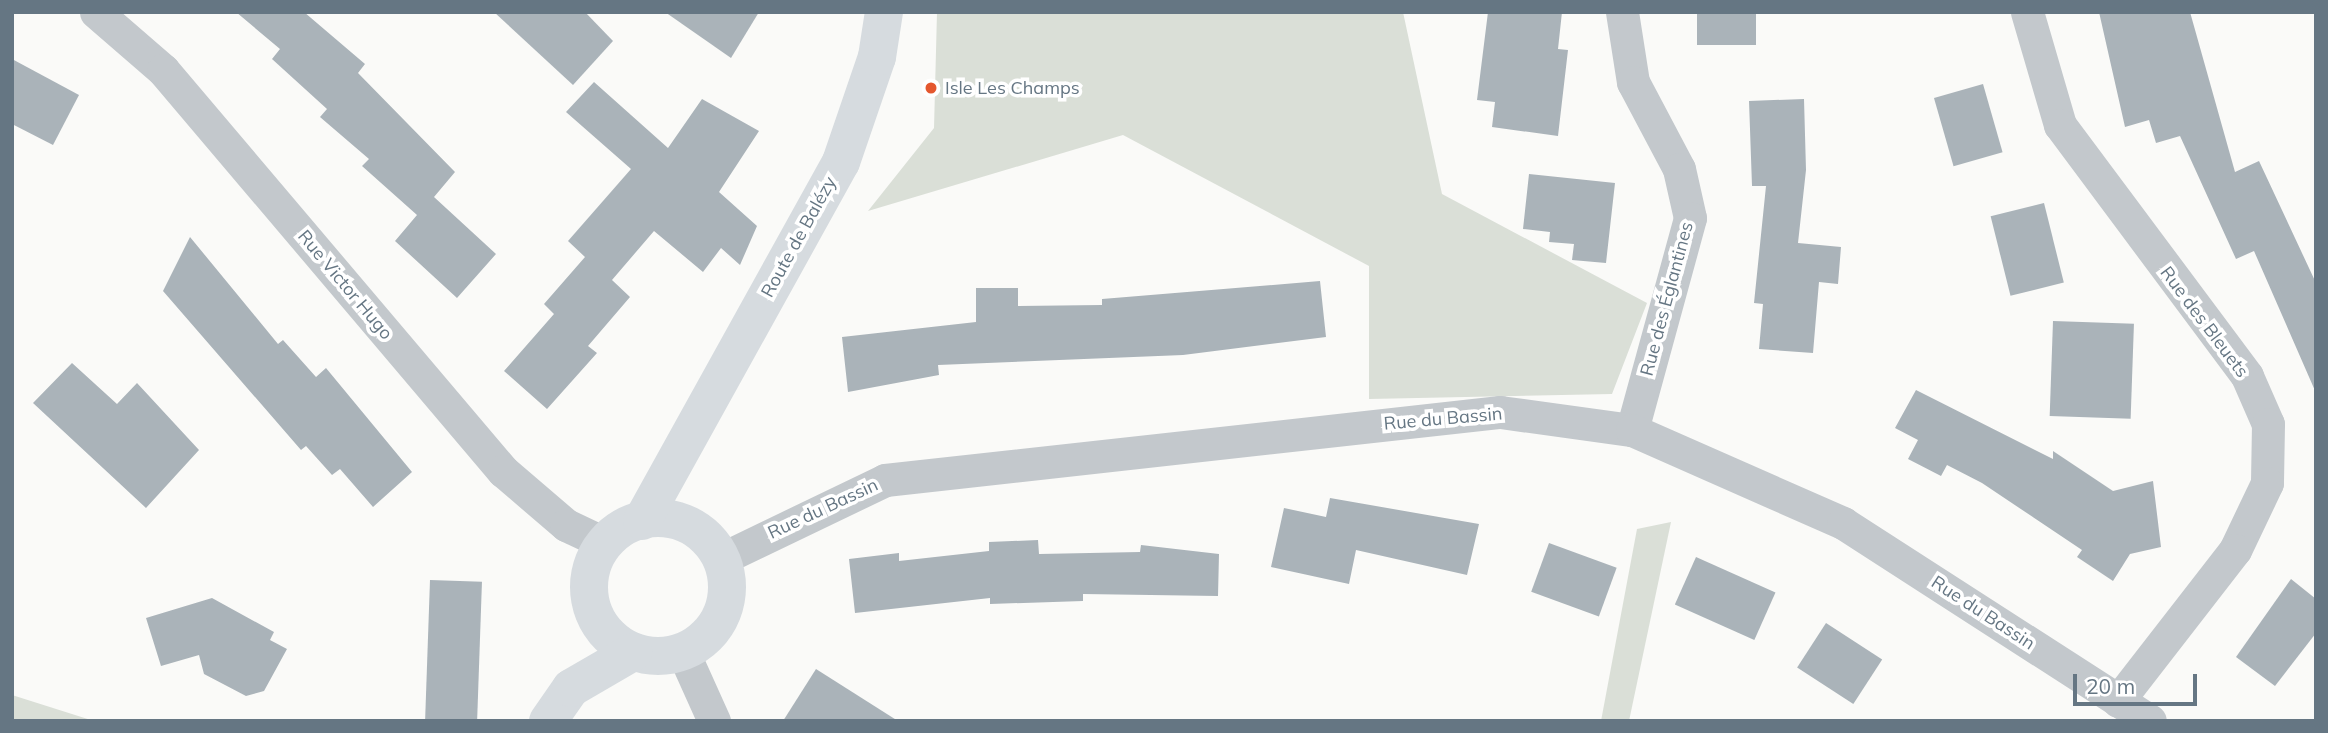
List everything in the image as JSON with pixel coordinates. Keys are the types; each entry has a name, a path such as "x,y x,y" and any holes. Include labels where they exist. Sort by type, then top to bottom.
{"main road":[{"name":"Route de Balézy","path":"642,521 686,451 701,405 841,162 877,57 884,12"},
{"name":"Route de Balézy","path":"686,451 690,525"},
{"path":"548,721 571,688 591,605 590,573 604,543 642,521 690,525 721,559 727,580 717,624 683,652 633,652 571,688"},
{"path":"591,605 606,634 633,652"}],"street":[{"name":"Rue Victor Hugo","path":"96,12 163,70 503,471 566,526 604,543"},
{"name":"Rue des Églantines","path":"1622,12 1633,82 1679,169 1690,218 1632,430"},
{"name":"Rue des Bleuets","path":"2028,12 2060,125 2247,376 2268,424 2267,483 2235,550 2118,701"},
{"name":"Rue du Bassin","path":"721,559 885,480 1500,412 1632,430 1843,523 2150,721"},
{"path":"683,652 714,721"}],"shaded area":[{"path":"937,12 1403,12 1442,194 1647,303 1612,394 1369,399 1369,266 1123,135 868,211 934,128"},
{"path":"1671,522 1629,721 1601,721 1637,529"},
{"path":"12,695 94,721 12,721"}],"building":[{"path":"236,12 304,12 365,64 358,73 455,172 434,197 496,254 457,298 395,241 417,215 362,166 369,159 320,117 327,109 272,59 280,49"},
{"path":"494,12 585,12 613,41 573,85"},
{"path":"665,12 759,12 731,58"},
{"path":"1488,12 1562,12 1558,49 1568,50 1558,136 1492,127 1495,102 1477,100"},
{"path":"1697,12 1756,12 1756,45 1697,45"},
{"path":"2099,12 2190,12 2235,172 2259,161 2316,283 2316,393 2254,251 2236,259 2180,136 2156,143 2149,120 2125,127"},
{"path":"12,59 79,95 53,145 12,124"},
{"path":"594,82 668,148 702,99 759,131 719,192 757,226 740,265 721,248 703,272 654,231 612,280 630,297 588,346 597,353 547,409 504,371 554,314 544,304 585,257 568,241 631,169 566,112"},
{"path":"1983,84 2003,152 1954,166 1934,98"},
{"path":"1804,99 1806,170 1798,243 1841,247 1838,284 1819,282 1813,353 1759,349 1763,304 1754,303 1766,186 1752,186 1749,101"},
{"path":"1529,174 1615,183 1606,263 1572,260 1574,244 1549,242 1550,232 1523,229"},
{"path":"2044,203 2064,283 2010,296 1991,216"},
{"path":"190,237 278,344 283,340 316,377 326,368 412,472 373,507 340,469 332,475 306,446 301,450 163,291"},
{"path":"1320,281 1326,337 1183,355 938,365 939,375 848,392 842,337 976,322 976,288 1018,288 1018,306 1102,305 1102,299"},
{"path":"2053,321 2134,324 2131,419 2050,416"},
{"path":"72,363 117,404 137,383 199,450 146,508 33,403"},
{"path":"1916,390 2053,459 2053,451 2113,491 2153,481 2161,547 2130,554 2113,581 2077,557 2082,550 1982,483 1947,465 1941,476 1908,459 1918,440 1895,428"},
{"path":"1330,498 1479,524 1467,575 1356,550 1349,584 1271,567 1284,508 1326,517"},
{"path":"1038,540 1039,554 1140,552 1141,545 1219,554 1218,596 1083,594 1083,601 990,604 990,598 855,613 849,559 899,553 899,561 989,551 989,542"},
{"path":"1549,543 1617,568 1599,616 1531,592"},
{"path":"1696,557 1775,592 1754,640 1675,605"},
{"path":"2291,579 2316,599 2316,633 2275,686 2236,657"},
{"path":"430,580 482,582 477,721 425,721"},
{"path":"212,598 274,632 270,640 287,649 264,691 246,696 204,674 199,655 161,666 146,618"},
{"path":"1826,623 1882,659 1853,704 1797,667"},
{"path":"816,669 898,721 783,721"}],"place":[{"name":"Isle Les Champs","path":"931,88"}]}
